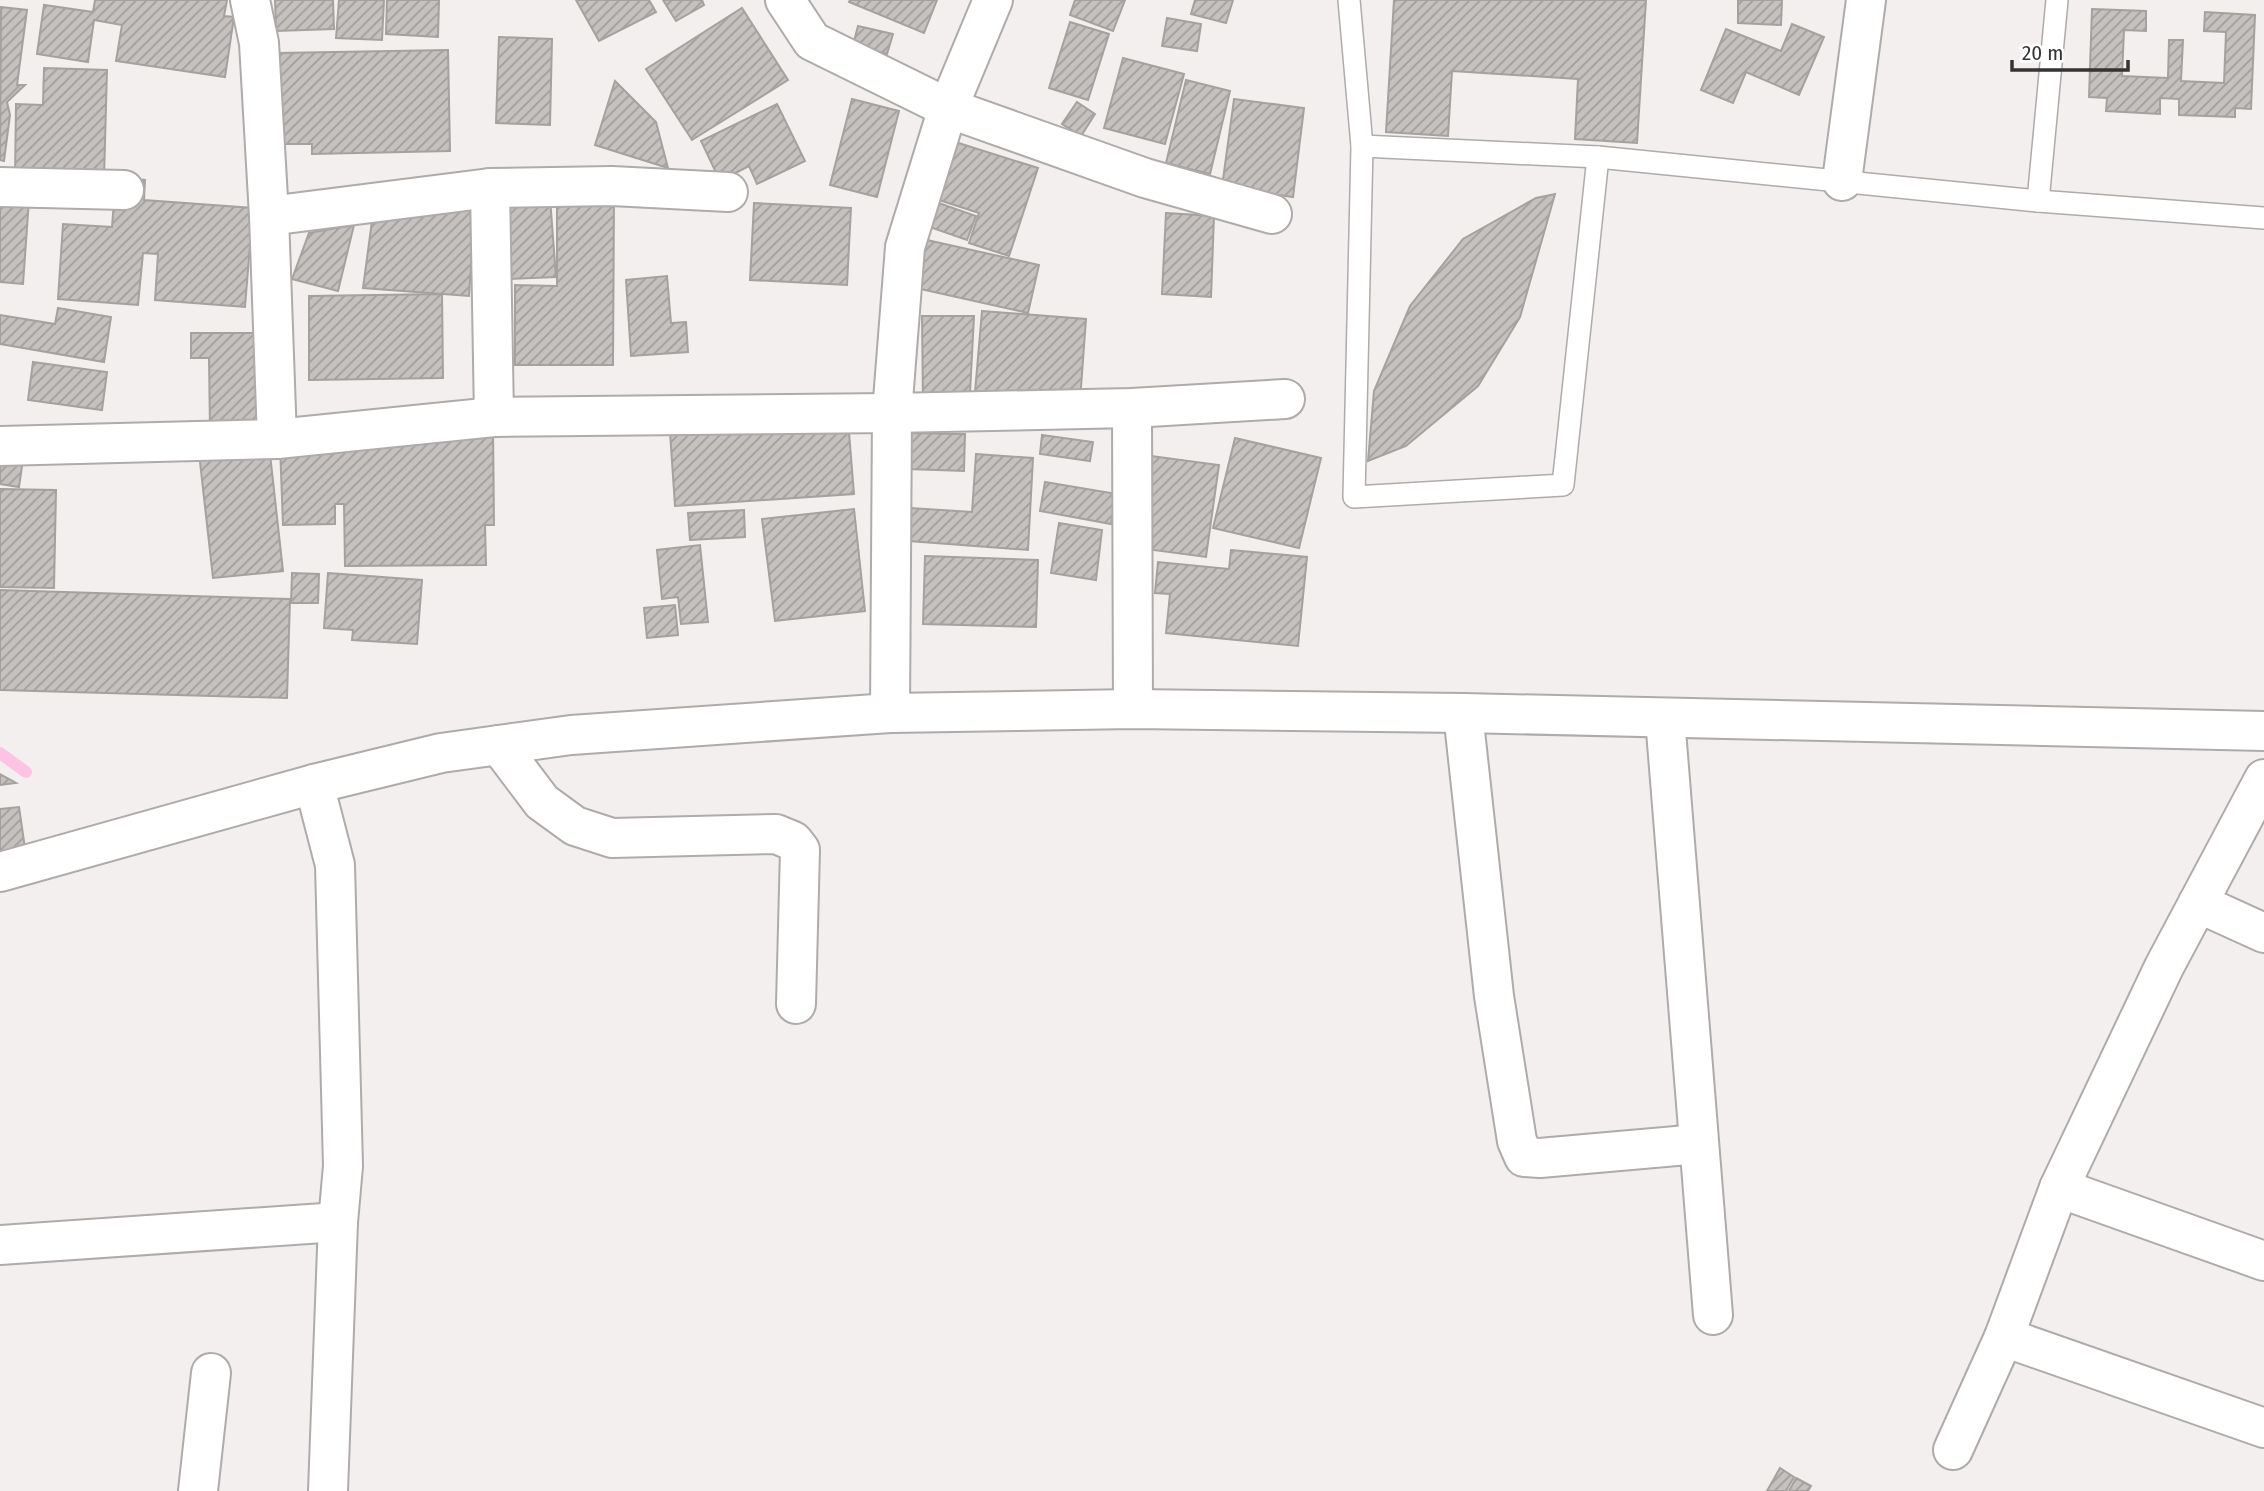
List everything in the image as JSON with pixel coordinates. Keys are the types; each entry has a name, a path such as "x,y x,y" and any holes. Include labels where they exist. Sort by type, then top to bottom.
{"street":[{"path":"250,0 259,43 269,216 277,439"},
{"path":"785,0 812,41 948,108 1145,178 1272,214"},
{"path":"890,713 892,414 905,247 948,108 993,0"},
{"path":"1842,181 1866,0"},
{"path":"269,216 490,188 611,186 727,192"},
{"path":"0,187 124,190"},
{"path":"490,188 494,417"},
{"path":"0,446 277,439 494,417 892,414 1132,408 1285,399"},
{"path":"1132,408 1133,709"},
{"path":"0,872 314,784 441,752 571,735 890,713 1133,709 1464,713 2264,731"},
{"path":"1464,713 1494,996 1517,1141 1524,1157 1540,1158 1699,1144"},
{"path":"1665,718 1713,1315"},
{"path":"499,745 542,802 575,826 612,838 776,834 793,841 800,850 796,1004"},
{"path":"1953,1450 2004,1337 2059,1188 2164,967 2264,779"},
{"path":"314,784 335,865 343,1166 338,1222 328,1491"},
{"path":"2198,903 2264,933"},
{"path":"2059,1188 2264,1261"},
{"path":"0,1245 338,1222"},
{"path":"2004,1337 2264,1428"},
{"path":"198,1491 211,1373"}],"lane":[{"path":"1349,0 1362,146 1354,497 1563,485 1598,157"},
{"path":"2038,201 2057,0"},
{"path":"1362,146 1598,157 2038,201 2264,218"}],"building":[{"path":"95,0 227,0 224,16 234,17 225,77 116,61 122,25 94,20 88,62 37,54 44,5 93,12"},
{"path":"275,0 333,0 334,29 276,31"},
{"path":"339,0 384,0 382,40 336,38"},
{"path":"387,0 439,0 438,37 386,34"},
{"path":"576,0 649,0 656,12 599,41"},
{"path":"663,0 702,0 704,5 676,21"},
{"path":"937,0 924,33 849,2"},
{"path":"1075,0 1125,0 1113,31 1070,15"},
{"path":"1195,0 1233,0 1226,23 1191,14"},
{"path":"1394,0 1646,0 1637,143 1575,139 1578,79 1452,71 1448,136 1386,132"},
{"path":"1738,0 1782,0 1781,25 1738,23"},
{"path":"1,7 27,10 17,85 25,85 7,102 10,115 4,161 0,160"},
{"path":"742,8 788,80 692,140 646,69"},
{"path":"2092,9 2146,11 2146,31 2124,30 2122,76 2168,78 2169,40 2183,40 2181,81 2224,83 2226,32 2204,31 2205,12 2255,15 2251,109 2235,108 2235,117 2179,115 2179,99 2160,98 2160,114 2106,111 2107,98 2089,97"},
{"path":"1167,18 1201,24 1197,51 1162,46"},
{"path":"1070,22 1109,34 1088,100 1049,88"},
{"path":"1792,24 1824,37 1799,95 1746,72 1733,103 1701,90 1726,29 1781,51"},
{"path":"858,26 893,34 887,54 853,45"},
{"path":"499,37 552,39 550,125 496,123"},
{"path":"448,50 450,151 312,154 312,144 281,144 279,53"},
{"path":"1123,58 1184,74 1165,144 1104,128"},
{"path":"44,68 107,70 104,179 15,177 16,104 43,105"},
{"path":"1186,80 1230,91 1210,174 1166,163"},
{"path":"615,81 656,122 668,168 595,145"},
{"path":"852,99 899,111 877,197 830,185"},
{"path":"1234,99 1304,108 1293,197 1222,187"},
{"path":"1077,102 1095,114 1081,136 1062,124"},
{"path":"777,104 805,161 757,184 749,166 720,181 701,141"},
{"path":"949,140 1038,168 1009,256 969,243 979,213 930,197"},
{"path":"130,179 145,180 144,200 253,208 245,307 155,300 158,254 143,253 138,305 58,299 63,224 112,227 114,201"},
{"path":"557,193 614,194 613,365 515,365 515,285 557,286"},
{"path":"502,194 550,198 556,277 506,279"},
{"path":"1555,194 1520,317 1478,386 1406,446 1368,461 1374,391 1410,306 1463,239 1536,198"},
{"path":"0,198 29,200 23,284 0,282"},
{"path":"930,200 976,216 967,240 921,224"},
{"path":"754,203 851,208 847,285 750,280"},
{"path":"475,209 469,296 363,288 372,221"},
{"path":"1166,213 1214,216 1211,297 1162,294"},
{"path":"354,225 338,291 292,279 309,233"},
{"path":"927,240 1039,265 1028,313 916,288"},
{"path":"667,276 671,323 686,322 688,352 631,356 626,280"},
{"path":"442,294 443,378 309,380 309,296"},
{"path":"58,308 111,317 104,362 0,344 0,315 55,324"},
{"path":"982,311 1086,319 1080,401 975,392"},
{"path":"922,316 974,316 970,393 923,402"},
{"path":"191,333 266,333 267,429 210,429 209,358 191,358"},
{"path":"33,362 107,372 102,410 28,400"},
{"path":"848,420 854,494 675,506 670,432"},
{"path":"493,429 494,525 485,525 486,565 345,566 344,504 335,504 335,524 283,525 280,445"},
{"path":"910,433 965,434 964,471 908,469"},
{"path":"1042,435 1093,442 1090,461 1040,454"},
{"path":"1235,438 1321,458 1299,548 1213,528"},
{"path":"269,445 283,571 213,578 199,453"},
{"path":"976,454 1033,458 1028,550 909,541 911,508 972,512"},
{"path":"0,455 23,459 19,487 0,484"},
{"path":"1151,456 1219,465 1206,557 1138,548"},
{"path":"1045,482 1117,494 1111,524 1040,511"},
{"path":"0,489 56,490 54,588 0,587"},
{"path":"854,509 865,611 775,621 762,519"},
{"path":"744,510 745,537 690,540 688,513"},
{"path":"1059,523 1102,530 1096,580 1051,573"},
{"path":"700,545 708,622 681,624 678,597 662,599 657,550"},
{"path":"1231,550 1307,557 1298,646 1166,633 1170,594 1155,593 1158,562 1229,569"},
{"path":"925,556 1038,560 1036,627 923,624"},
{"path":"292,573 319,574 318,603 291,603"},
{"path":"328,573 422,580 417,644 352,640 353,630 324,628"},
{"path":"0,590 290,599 287,698 0,690"},
{"path":"675,605 678,635 647,638 644,608"},
{"path":"0,774 16,783 0,785"},
{"path":"19,807 26,855 0,858 0,809"},
{"path":"1780,1468 1794,1477 1786,1491 1767,1491"},
{"path":"1796,1478 1811,1486 1808,1491 1789,1491"}],"waterway":[{"path":"0,753 26,772"}]}
